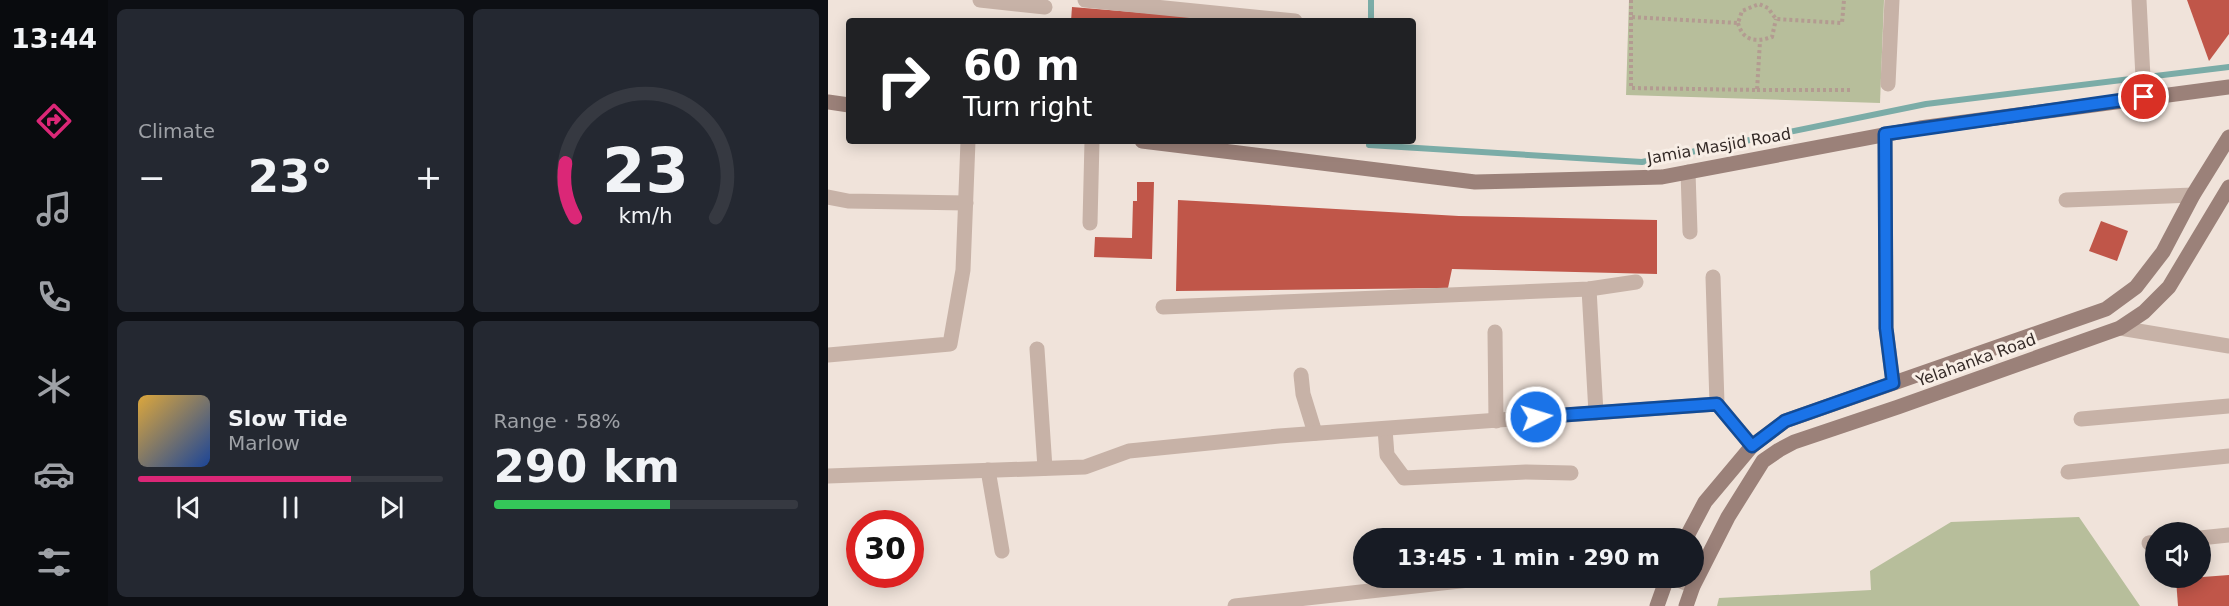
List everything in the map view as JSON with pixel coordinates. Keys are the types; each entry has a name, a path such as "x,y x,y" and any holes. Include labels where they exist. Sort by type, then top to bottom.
{"main road":[{"name":"Jamia Masjid Road","path":"1166,144 1475,182 1662,177 1885,134 2144,93 2229,87"},
{"path":"828,102 846,105"},
{"name":"Yelahanka Road","path":"1691,528 1705,502 1752,446 1785,421 2106,309 2136,287 2163,252 2193,195 2229,137"},
{"name":"Yelahanka Road","path":"1704,564 1728,517 1763,461 1779,450 1794,442 2120,328 2144,312 2169,287 2229,187"},
{"path":"1657,606 1663,588"},
{"name":"Yelahanka Road","path":"1686,606 1692,588"}],"street":[{"path":"980,0 1045,9"},
{"path":"1085,0 1265,18"},
{"path":"1888,84 1892,0"},
{"path":"2139,0 2144,93"},
{"path":"1885,134 1886,328 1893,383"},
{"path":"828,355 950,345 963,270 968,144"},
{"path":"1090,223 1092,144"},
{"path":"1688,172 1690,232"},
{"path":"2066,200 2193,195"},
{"path":"828,197 848,201 966,203"},
{"path":"1713,277 1717,404 1752,446"},
{"path":"1163,308 1589,289 1636,282"},
{"path":"1589,289 1596,412"},
{"path":"2120,328 2229,346"},
{"path":"1495,332 1496,420"},
{"path":"1038,349 1045,468"},
{"path":"1301,375 1302,394 1315,433"},
{"path":"828,476 1085,467 1129,451 1315,433 1717,404"},
{"path":"2081,419 2229,406"},
{"path":"1385,429 1387,455 1404,478 1526,472 1571,473"},
{"path":"2068,472 2229,456"},
{"path":"988,470 1002,551"},
{"path":"2211,537 2229,535"},
{"path":"1235,606 1397,588"}],"path":[{"path":"1632,0 1631,88 1852,90"},
{"path":"1776,19 1842,23 1844,0"},
{"path":"1759,4 1768,8 1776,19 1772,37 1760,41 1749,39 1740,33 1738,23 1742,11 1759,4"},
{"path":"1631,17 1738,23"},
{"path":"1757,90 1760,41"}],"green space":[{"path":"1629,0 1884,0 1880,103 1626,95"},
{"path":"2079,517 2140,606 1717,606 1719,598 1871,590 1870,571 1951,522"}],"building":[{"path":"2187,0 2229,0 2229,34 2209,61"},
{"path":"1072,7 1206,18 1071,18"},
{"path":"1137,182 1154,182 1152,259 1094,257 1095,237 1132,238 1133,201 1137,201"},
{"path":"1178,200 1459,216 1657,220 1657,274 1452,269 1448,288 1176,291"},
{"path":"2101,221 2128,231 2117,261 2089,251"},
{"path":"2229,575 2229,606 2178,606 2177,588 2211,588 2211,576"}],"waterway":[{"path":"1371,0 1371,18"},
{"path":"1369,144 1642,162 1926,104 2229,67"}],"route":[{"path":"1536,417 1717,404 1752,446 1785,421 1893,383 1886,328 1885,134 2144,97"}]}
